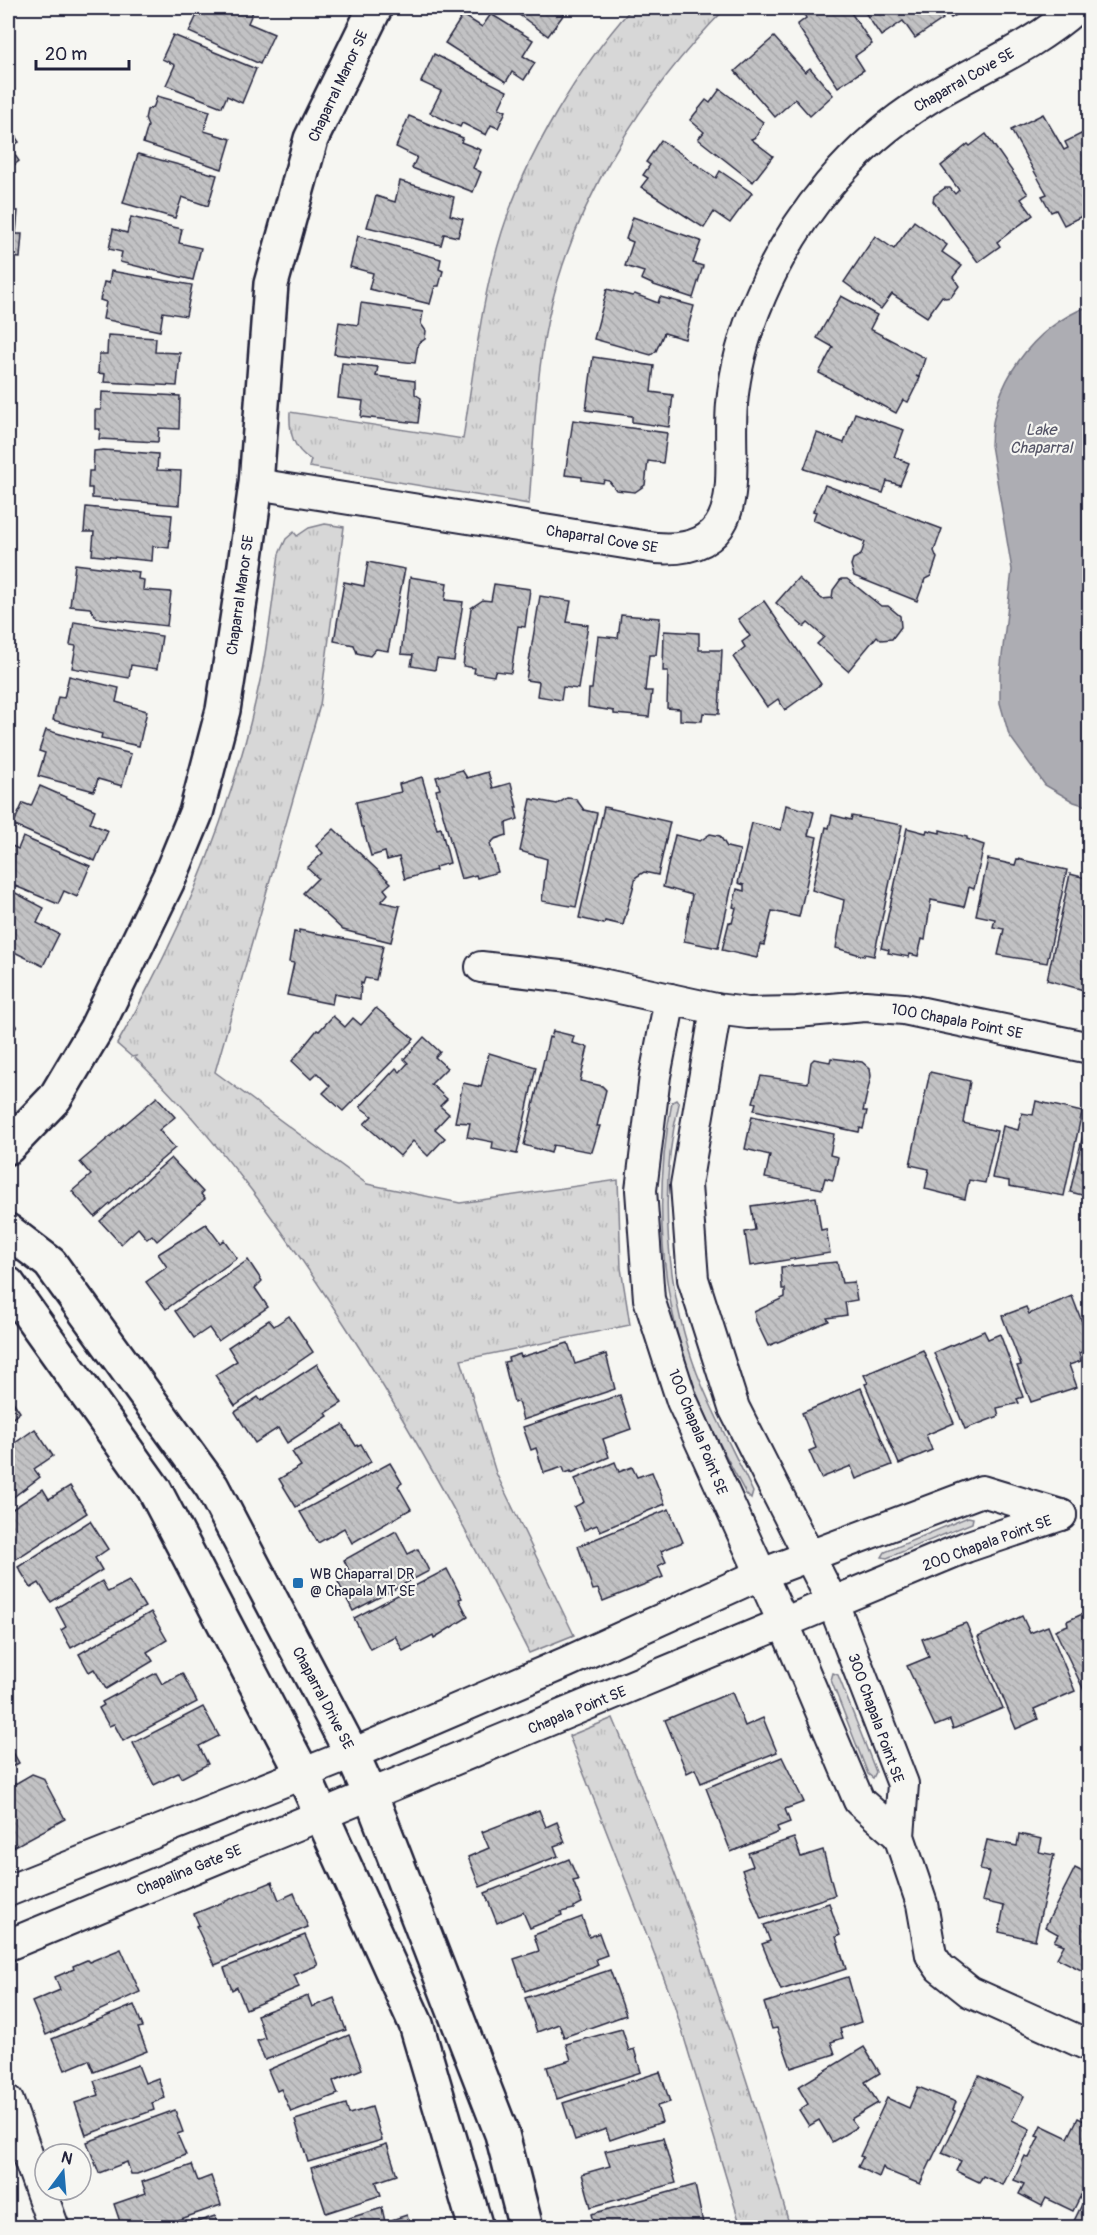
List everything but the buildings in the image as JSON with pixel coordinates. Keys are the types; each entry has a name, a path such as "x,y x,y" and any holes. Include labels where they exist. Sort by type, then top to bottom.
{"street":[{"name":"Chaparral Manor SE","path":"8,1147 55,1098 96,1029 170,876 196,813 223,710 256,484 271,284 311,139 375,8"},
{"name":"Chaparral Cove SE","path":"256,484 656,548 688,546 705,540 719,527 730,506 732,403 747,333 773,268 807,212 862,150 909,112 1076,17"},
{"name":"100 Chapala Point SE","path":"481,967 569,977 716,1009 774,1013 865,1006 904,1009 1089,1048"},
{"name":"100 Chapala Point SE","path":"670,999 655,1076 641,1190 649,1299 682,1401 759,1575"},
{"path":"716,1009 686,1185 693,1279 734,1408 833,1603"},
{"name":"Chaparral Drive SE","path":"8,1231 50,1263 212,1487 352,1754 371,1796 502,2134 526,2228"},
{"path":"8,1284 154,1489 303,1774 416,2024 476,2228"},
{"name":"200 Chapala Point SE","path":"809,1555 902,1523 982,1491 1061,1515 966,1547 833,1603"},
{"path":"8,1891 352,1754 809,1555"},
{"path":"759,1575 784,1624 858,1801 899,1836"},
{"name":"Chapala Point SE","path":"371,1796 833,1603"},
{"name":"300 Chapala Point SE","path":"833,1603 903,1784 899,1836 922,1904 931,1955 940,1968 970,1992 1089,2046"},
{"name":"Chapalina Gate SE","path":"8,1945 371,1796"},
{"path":"8,2101 54,2228"}],"green space":[{"path":"632,8 726,8 667,76 640,113 593,192 575,233 559,276 544,342 529,504 309,467 311,460 300,451 293,440 290,412 463,439 489,283 512,203 556,113 593,57"},
{"path":"325,524 344,527 320,705 215,1072 367,1184 460,1203 618,1180 621,1268 630,1325 461,1360 496,1473 574,1635 529,1653 466,1531 421,1451 374,1372 301,1259 224,1155 166,1089 135,1058 136,1056 132,1057 117,1044 185,912 237,773 261,676 279,554 286,539 294,532 297,536 309,528"},
{"path":"676,1100 679,1104 672,1136 667,1204 668,1239 678,1308 697,1373 753,1492 751,1499 746,1494 699,1400 683,1352 667,1282 663,1246 663,1174 672,1102"},
{"path":"968,1517 973,1518 972,1523 887,1558 882,1557 885,1552"},
{"path":"833,1673 838,1675 876,1772 873,1778 868,1774 831,1680"},
{"path":"613,1718 710,1970 752,2098 790,2227 741,2227 674,2004 569,1736"}],"water":[{"name":"Lake Chaparral","path":"1089,306 1089,807 1074,802 1045,785 1009,735 1000,703 1000,673 1012,570 991,445 993,422 999,400 1019,360 1050,328"}],"place":[{"name":"WB Chaparral DR @ Chapala MT SE","path":"298,1583"}]}
